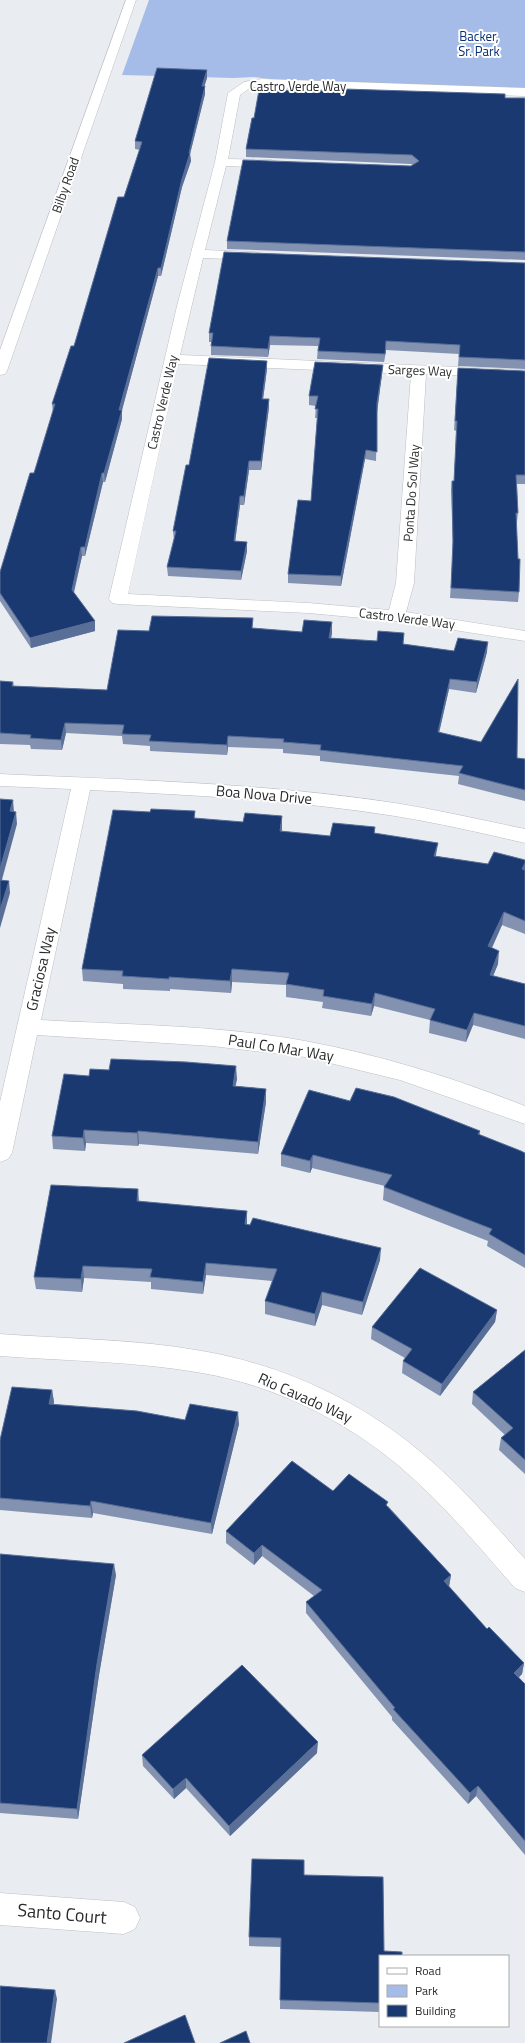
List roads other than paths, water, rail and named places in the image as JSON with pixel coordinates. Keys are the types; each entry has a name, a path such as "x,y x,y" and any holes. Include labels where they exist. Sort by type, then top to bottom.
{"street":[{"name":"Bilby Road","path":"0,371 131,0"},
{"name":"Castro Verde Way","path":"525,92 248,84 234,93 221,162 172,359 118,599 308,608 396,616 525,636"},
{"path":"221,162 285,165"},
{"path":"197,254 267,256"},
{"name":"Sarges Way","path":"172,359 525,374"},
{"name":"Ponta Do Sol Way","path":"396,616 405,583 419,370"},
{"name":"Boa Nova Drive","path":"0,780 252,792 341,801 400,810 488,827 525,836"},
{"name":"Graciosa Way","path":"0,1154 82,784"},
{"name":"Paul Co Mar Way","path":"28,1028 217,1038 324,1053 415,1076 470,1094 525,1115"},
{"name":"Rio Cavado Way","path":"0,1345 165,1356 230,1368 272,1381 333,1408 372,1431 408,1457 457,1504 525,1579"},
{"name":"Santo Court","path":"0,1909 124,1918"}],"park label":[{"name":"Backer, Sr. Park","path":"479,44"}]}
